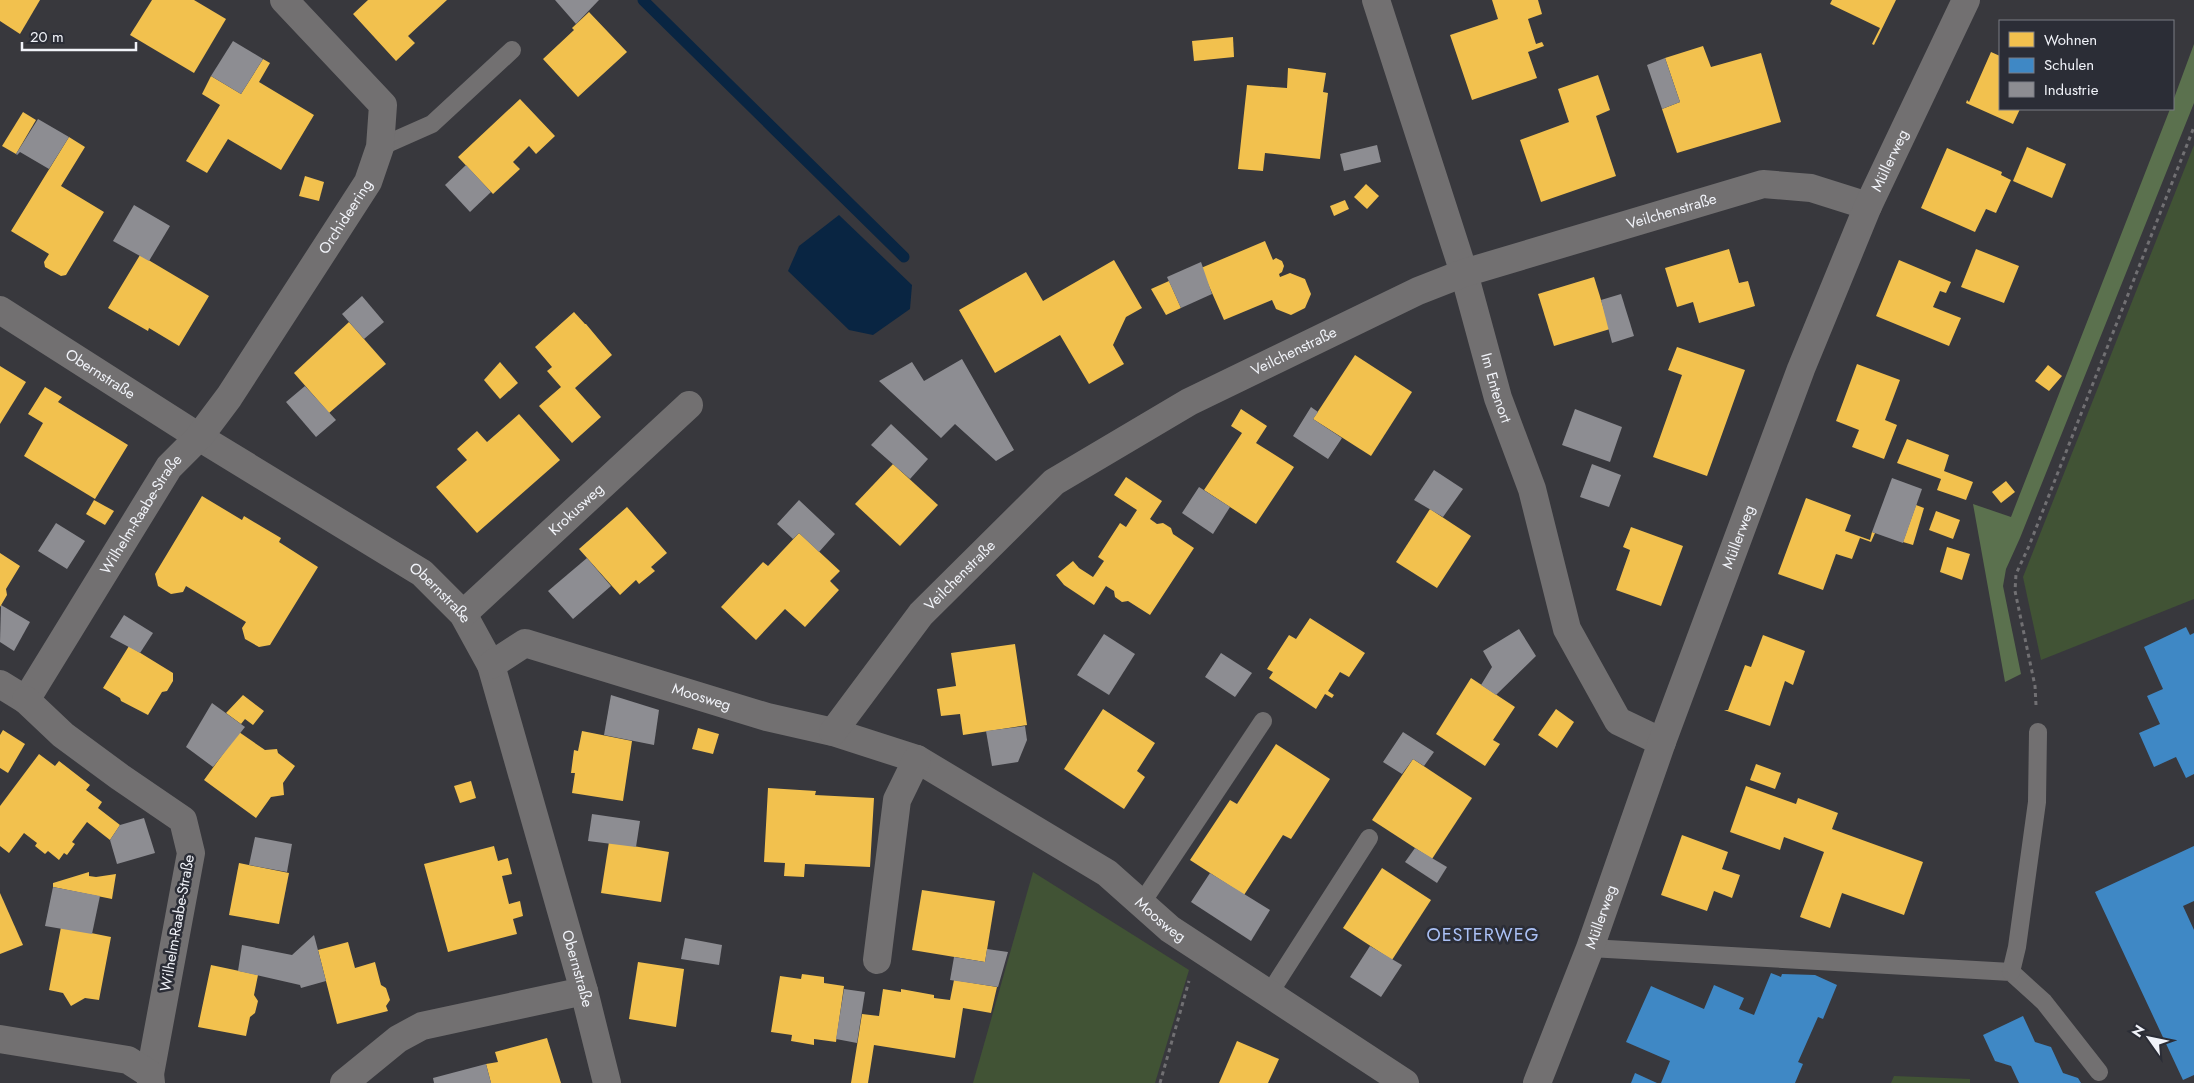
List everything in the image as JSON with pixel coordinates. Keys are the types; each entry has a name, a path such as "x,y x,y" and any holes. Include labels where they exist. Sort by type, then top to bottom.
{"street":[{"name":"Orchideering","path":"199,437 229,397 368,182 380,148 383,105 284,0"},
{"name":"Im Entenort","path":"1376,0 1464,273 1498,398 1532,489 1568,629 1618,721 1662,742"},
{"name":"Müllerweg","path":"1537,1083 1590,948 1662,742 1801,369 1868,206 1966,0"},
{"name":"Veilchenstraße","path":"833,732 921,614 1054,482 1189,402 1418,292 1464,273 1762,184 1811,188 1868,206"},
{"name":"Obernstraße","path":"0,310 199,437 422,573 463,614 491,665 584,991 607,1083"},
{"name":"Krokusweg","path":"463,614 689,405"},
{"name":"Wilhelm-Raabe-Straße","path":"26,700 169,467 199,437"},
{"name":"Moosweg","path":"491,665 525,643 767,717 833,732 917,759 1107,873 1170,929 1405,1083"},
{"name":"Wilhelm-Raabe-Straße","path":"0,684 26,700 63,735 183,820 191,853 151,1078 128,1060 0,1039"},
{"path":"877,960 897,800 917,759"},
{"path":"344,1083 398,1039 422,1026 584,991"}],"lane":[{"path":"380,148 432,124 512,50"},
{"path":"1141,904 1263,721"},
{"path":"2011,972 2017,947 2037,802 2038,732"},
{"path":"1269,994 1368,838"},
{"path":"1590,948 2011,972 2044,1002 2099,1072"}],"path":[{"path":"2038,732 2035,686 2015,591 2016,574 2029,546 2194,127"},
{"path":"1160,1083 1191,976 1206,953"}],"green space":[{"path":"2194,44 2194,103 2006,569 2003,586 2021,674 2005,682 1973,504 2011,517 2170,110 2174,110 2174,98"},
{"path":"2194,145 2194,599 2041,660 2023,577"},
{"path":"1033,872 1189,970 1155,1083 973,1083"},
{"path":"1894,1076 1970,1079 1970,1083 1891,1083"}],"water":[{"path":"839,215 912,285 910,309 873,335 849,330 788,271 799,246"}],"building: Wohnen":[{"path":"0,0 40,0 20,34 0,21"},
{"path":"152,0 194,0 226,19 194,73 130,35"},
{"path":"368,0 447,0 408,36 415,43 396,61 353,14"},
{"path":"1492,0 1538,0 1542,14 1528,19 1536,44 1542,42 1544,46 1528,52 1537,78 1472,100 1450,35 1498,19"},
{"path":"1832,0 1896,0 1874,45 1872,44 1880,28 1830,4"},
{"path":"589,12 627,52 578,97 543,59 574,30 572,28"},
{"path":"1233,37 1234,57 1194,61 1192,41"},
{"path":"1703,46 1711,67 1761,53 1781,122 1677,153 1662,109 1680,102 1665,58"},
{"path":"1991,52 1999,56 1999,110 2020,110 2013,124 1966,103 1967,100 1969,102"},
{"path":"263,59 270,63 259,82 314,115 281,170 228,139 207,173 186,161 220,105 202,94 211,76 241,94"},
{"path":"1288,68 1326,73 1323,92 1328,93 1320,159 1265,153 1263,171 1238,169 1247,85 1287,88"},
{"path":"1598,75 1610,110 1596,116 1616,176 1541,202 1520,140 1569,122 1558,89"},
{"path":"520,99 555,136 536,154 529,146 513,162 520,169 493,194 458,157"},
{"path":"23,112 36,120 16,154 2,146"},
{"path":"69,137 85,147 61,186 104,212 66,275 61,276 45,267 44,262 49,254 11,231"},
{"path":"2027,147 2066,164 2052,198 2013,181"},
{"path":"1947,148 2002,172 2001,175 2011,180 1996,213 1986,209 1975,232 1921,208"},
{"path":"305,176 324,182 319,201 299,196"},
{"path":"1366,184 1379,196 1367,209 1354,197"},
{"path":"1345,200 1349,209 1334,216 1330,206"},
{"path":"1265,241 1273,260 1276,258 1282,261 1284,266 1279,274 1280,277 1290,273 1305,279 1311,294 1305,308 1291,315 1276,309 1272,300 1224,320 1201,268"},
{"path":"1729,249 1739,283 1748,281 1755,306 1699,323 1693,302 1677,307 1665,268"},
{"path":"1976,249 2019,266 2004,303 1961,287"},
{"path":"140,255 209,296 179,346 149,328 148,331 108,308"},
{"path":"1114,260 1142,308 1126,317 1113,345 1124,364 1089,384 1060,335 995,373 959,310 1026,272 1043,301"},
{"path":"1899,260 1951,282 1946,293 1940,291 1933,307 1961,318 1949,346 1876,316"},
{"path":"1594,277 1610,329 1554,346 1538,294"},
{"path":"1169,281 1181,308 1166,315 1151,289"},
{"path":"574,312 612,355 575,388 601,417 572,443 539,406 561,387 547,371 552,367 535,347"},
{"path":"349,322 386,364 329,413 294,373"},
{"path":"1677,347 1745,370 1707,476 1653,457 1682,375 1668,370"},
{"path":"1355,355 1412,392 1371,456 1313,419"},
{"path":"500,362 518,383 500,399 484,380"},
{"path":"1857,364 1900,380 1885,420 1897,425 1884,459 1852,447 1859,430 1836,421"},
{"path":"2048,365 2062,376 2049,391 2035,381"},
{"path":"0,366 26,382 0,424"},
{"path":"45,387 62,397 58,402 128,445 95,499 24,456 43,423 28,414"},
{"path":"1241,409 1267,426 1256,443 1294,467 1256,524 1204,490 1242,433 1231,426"},
{"path":"519,414 560,460 477,533 436,487 467,460 457,449 477,431 487,442"},
{"path":"1907,439 1949,455 1944,471 1973,482 1966,500 1937,490 1941,479 1897,463"},
{"path":"893,464 938,505 900,546 855,504"},
{"path":"1126,477 1162,501 1150,519 1157,524 1163,523 1171,528 1173,534 1194,548 1150,615 1128,601 1122,602 1115,597 1114,591 1106,586 1094,605 1064,585 1056,575 1073,561 1079,568 1093,577 1104,561 1098,557 1120,523 1126,527 1137,510 1114,495"},
{"path":"2006,481 2015,492 2001,503 1992,492"},
{"path":"202,496 242,520 244,516 281,538 279,542 318,567 270,645 259,647 245,639 242,628 246,622 186,586 183,592 171,594 158,586 155,574"},
{"path":"1806,498 1851,515 1845,531 1870,540 1872,532 1875,533 1871,542 1860,538 1852,559 1836,554 1823,590 1778,574"},
{"path":"94,500 114,511 105,525 86,514"},
{"path":"1916,505 1924,508 1913,545 1903,542"},
{"path":"627,507 667,553 651,567 655,571 639,584 636,580 620,595 579,549"},
{"path":"1430,509 1471,536 1437,588 1396,562"},
{"path":"1936,511 1960,520 1953,539 1929,530"},
{"path":"1631,527 1683,546 1661,606 1616,590 1630,550 1623,547"},
{"path":"799,533 840,571 830,581 839,590 805,627 785,609 756,640 721,607 763,562 768,566"},
{"path":"1947,547 1970,554 1962,580 1940,572"},
{"path":"0,553 20,566 6,589 7,595 0,607"},
{"path":"1310,618 1365,653 1349,677 1340,672 1328,691 1334,695 1332,698 1325,694 1316,709 1269,678 1273,672 1267,669 1289,635 1296,639"},
{"path":"1763,635 1805,651 1793,685 1785,681 1770,726 1724,710 1728,710 1745,665 1751,667"},
{"path":"1015,644 1027,725 963,735 960,714 941,716 937,689 956,686 951,653"},
{"path":"129,646 173,673 173,681 167,691 162,692 148,715 121,701 120,698 103,688"},
{"path":"1471,678 1515,707 1493,740 1500,744 1485,766 1436,734"},
{"path":"243,695 264,711 253,725 245,719 241,724 226,713"},
{"path":"1103,709 1155,743 1137,771 1145,777 1124,809 1064,769"},
{"path":"1556,709 1574,722 1557,748 1538,735"},
{"path":"698,728 719,734 713,754 692,749"},
{"path":"3,730 25,744 8,773 0,768 0,735"},
{"path":"582,731 632,741 623,801 572,793 575,773 571,773 574,750 578,751"},
{"path":"239,732 265,750 277,749 278,753 295,766 283,783 284,795 271,797 256,818 204,780"},
{"path":"1276,744 1330,779 1291,839 1283,835 1244,895 1190,860 1230,800 1237,804"},
{"path":"39,754 55,766 59,761 90,785 86,790 102,802 98,808 120,825 110,840 87,822 72,842 75,844 67,855 64,853 59,860 48,851 45,854 35,846 37,843 24,833 9,853 0,846 0,806"},
{"path":"1413,759 1472,798 1432,859 1372,820"},
{"path":"1756,764 1781,773 1775,789 1750,780"},
{"path":"471,781 476,798 460,803 454,786"},
{"path":"1746,786 1796,804 1798,798 1838,813 1832,829 1923,862 1904,915 1842,893 1830,928 1800,917 1824,852 1784,837 1780,850 1730,832"},
{"path":"768,788 816,791 815,795 874,798 870,867 805,864 804,877 784,876 785,863 764,862"},
{"path":"1682,835 1728,852 1722,869 1740,875 1732,898 1714,891 1707,911 1661,895"},
{"path":"609,842 669,852 661,902 601,893"},
{"path":"494,846 498,861 508,858 512,874 502,876 509,904 520,901 523,916 513,919 517,934 448,952 424,864"},
{"path":"239,863 289,873 279,924 229,915"},
{"path":"1382,868 1431,900 1392,960 1343,928"},
{"path":"89,872 89,876 96,877 116,874 112,899 53,887 53,883"},
{"path":"922,890 995,901 985,962 912,950"},
{"path":"0,893 23,945 0,954"},
{"path":"61,927 111,937 99,1000 85,998 71,1006 63,993 49,990"},
{"path":"348,942 355,968 375,962 381,985 386,988 390,1000 386,1006 388,1011 337,1024 318,950"},
{"path":"638,962 684,969 676,1027 629,1019"},
{"path":"211,965 258,975 254,995 258,1001 255,1013 250,1017 246,1036 198,1027"},
{"path":"802,974 824,977 824,983 844,986 836,1042 814,1039 814,1045 791,1041 792,1035 771,1032 780,976 801,979"},
{"path":"954,980 997,987 991,1013 963,1008 955,1058 874,1045 868,1083 851,1083 862,1014 879,1016 883,989 901,992 901,989 934,995 934,998 950,1000"},
{"path":"547,1038 561,1083 491,1083 486,1064 498,1062 495,1052"},
{"path":"1237,1041 1279,1059 1268,1083 1219,1083"}],"building: Schulen":[{"path":"2186,627 2190,635 2194,633 2194,774 2186,778 2176,757 2154,767 2139,733 2160,724 2147,696 2163,689 2144,647"},
{"path":"2194,846 2194,901 2183,906 2194,930 2194,1075 2183,1080 2095,892"},
{"path":"1771,973 1781,977 1782,974 1815,975 1837,985 1823,1019 1818,1017 1798,1062 1803,1064 1795,1083 1661,1083 1670,1061 1626,1042 1651,986 1704,1009 1714,985 1744,998 1739,1009 1754,1015"},
{"path":"2023,1016 2035,1042 2051,1047 2063,1073 2078,1078 2081,1083 2019,1083 2011,1066 1995,1061 1983,1035"},
{"path":"1635,1073 1657,1083 1631,1083"}],"building: Industrie":[{"path":"555,0 599,0 576,24"},
{"path":"233,41 263,59 241,94 211,76"},
{"path":"1665,58 1680,102 1662,109 1647,65"},
{"path":"38,119 69,137 49,169 20,152 16,154"},
{"path":"1377,145 1381,162 1344,171 1340,154"},
{"path":"466,165 491,192 470,212 445,185"},
{"path":"134,205 170,226 149,261 113,241"},
{"path":"1201,262 1212,294 1181,308 1167,277"},
{"path":"1621,294 1634,336 1612,343 1601,300"},
{"path":"362,296 384,322 364,339 342,314"},
{"path":"962,359 1014,450 996,461 955,424 941,438 879,381 912,362 924,381"},
{"path":"305,386 336,420 316,437 286,402"},
{"path":"1311,407 1318,412 1313,419 1342,438 1328,459 1293,436"},
{"path":"1575,409 1622,427 1610,462 1562,445"},
{"path":"891,424 928,459 910,479 871,445"},
{"path":"1592,464 1621,475 1609,507 1580,497"},
{"path":"1434,470 1463,489 1443,517 1414,500"},
{"path":"1892,478 1922,489 1903,543 1872,532"},
{"path":"1199,487 1230,507 1213,534 1182,513"},
{"path":"799,500 835,534 819,552 799,533 793,539 777,524"},
{"path":"56,523 85,541 67,569 38,551"},
{"path":"587,558 611,586 573,619 548,591"},
{"path":"1,605 30,622 14,651 0,642"},
{"path":"124,615 153,633 140,653 110,637"},
{"path":"1519,629 1536,656 1496,695 1481,685 1492,667 1483,651"},
{"path":"1104,634 1135,654 1109,695 1077,675"},
{"path":"1221,653 1252,673 1235,697 1205,677"},
{"path":"611,695 659,710 654,745 604,735"},
{"path":"212,703 245,727 213,767 186,747"},
{"path":"1025,726 1027,740 1018,762 992,766 986,731"},
{"path":"1403,732 1434,752 1424,766 1413,759 1402,774 1383,762"},
{"path":"592,814 640,821 636,847 588,841"},
{"path":"144,818 155,853 117,864 110,840 120,825"},
{"path":"255,837 292,844 287,872 249,865"},
{"path":"1415,848 1447,867 1437,883 1405,862"},
{"path":"1210,873 1270,910 1251,941 1191,902"},
{"path":"53,887 100,896 92,934 45,926"},
{"path":"314,935 326,981 301,988 300,985 238,971 242,945 292,955"},
{"path":"685,938 722,945 719,965 681,959"},
{"path":"1370,946 1402,965 1381,997 1350,977"},
{"path":"987,949 1008,952 998,987 950,980 954,957 985,962"},
{"path":"844,989 865,992 857,1043 836,1039"},
{"path":"486,1064 491,1083 434,1083 433,1078"}],"waterway":[{"path":"643,0 904,257"}],"district":[{"name":"OESTERWEG","path":"1483,935"}]}
